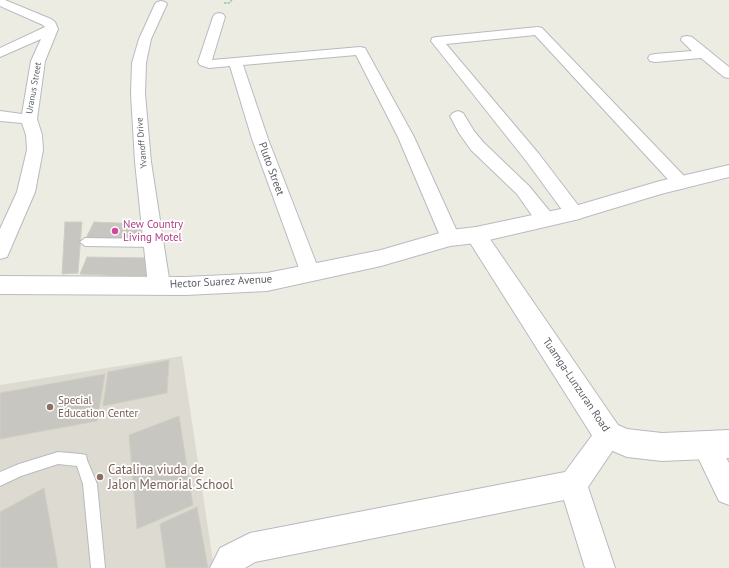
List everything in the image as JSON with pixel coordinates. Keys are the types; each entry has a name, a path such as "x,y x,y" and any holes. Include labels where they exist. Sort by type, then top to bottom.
{"main road":[{"name":"Hector Suarez Avenue","path":"0,285 185,286 268,282 381,258 462,236 575,213 729,171"},
{"name":"Tuamga-Lunzuran Road","path":"462,236 608,435 627,443 662,447 717,445"}],"street":[{"path":"0,2 47,22 51,25 52,29 0,53"},
{"name":"Yvanoff Drive","path":"159,285 143,162 138,94 139,63 145,39 161,4"},
{"path":"219,17 205,62 212,64 360,51 406,137 462,236"},
{"name":"Uranus Street","path":"0,251 26,192 35,150 34,135 29,119 38,61 52,29"},
{"path":"575,213 533,158 437,41 538,31 681,183"},
{"path":"687,40 702,54 729,74"},
{"path":"655,58 702,54"},
{"name":"Pluto Street","path":"236,63 260,139 310,273"},
{"path":"0,116 29,119"},
{"path":"458,116 467,133 477,146 523,190 545,219"},
{"path":"225,568 232,559 250,548 573,484 608,435"},
{"path":"717,445 729,491"},
{"path":"573,484 600,568"}],"lane":[{"path":"85,242 154,243"},
{"path":"0,479 19,470 58,458 81,460 90,484 98,568"}],"shaded area":[{"name":"Catalina viuda de Jalon Memorial School","path":"182,356 214,568 0,568 0,385"}],"building":[{"path":"65,222 82,222 78,273 62,274"},
{"name":"New Country Living Motel","path":"94,222 143,224 137,239 86,238"},
{"path":"87,257 148,258 150,277 80,274"},
{"path":"169,360 167,393 103,406 108,372"},
{"name":"Special Education Center","path":"105,374 97,421 0,439 0,393"},
{"path":"179,416 193,505 137,529 129,435"},
{"path":"44,488 58,568 0,568 0,512"},
{"path":"197,507 208,568 166,568 160,524"}],"place":[{"name":"New Country Living Motel","path":"115,231"},
{"name":"Special Education Center","path":"50,407"},
{"name":"Catalina viuda de Jalon Memorial School","path":"100,477"}]}
